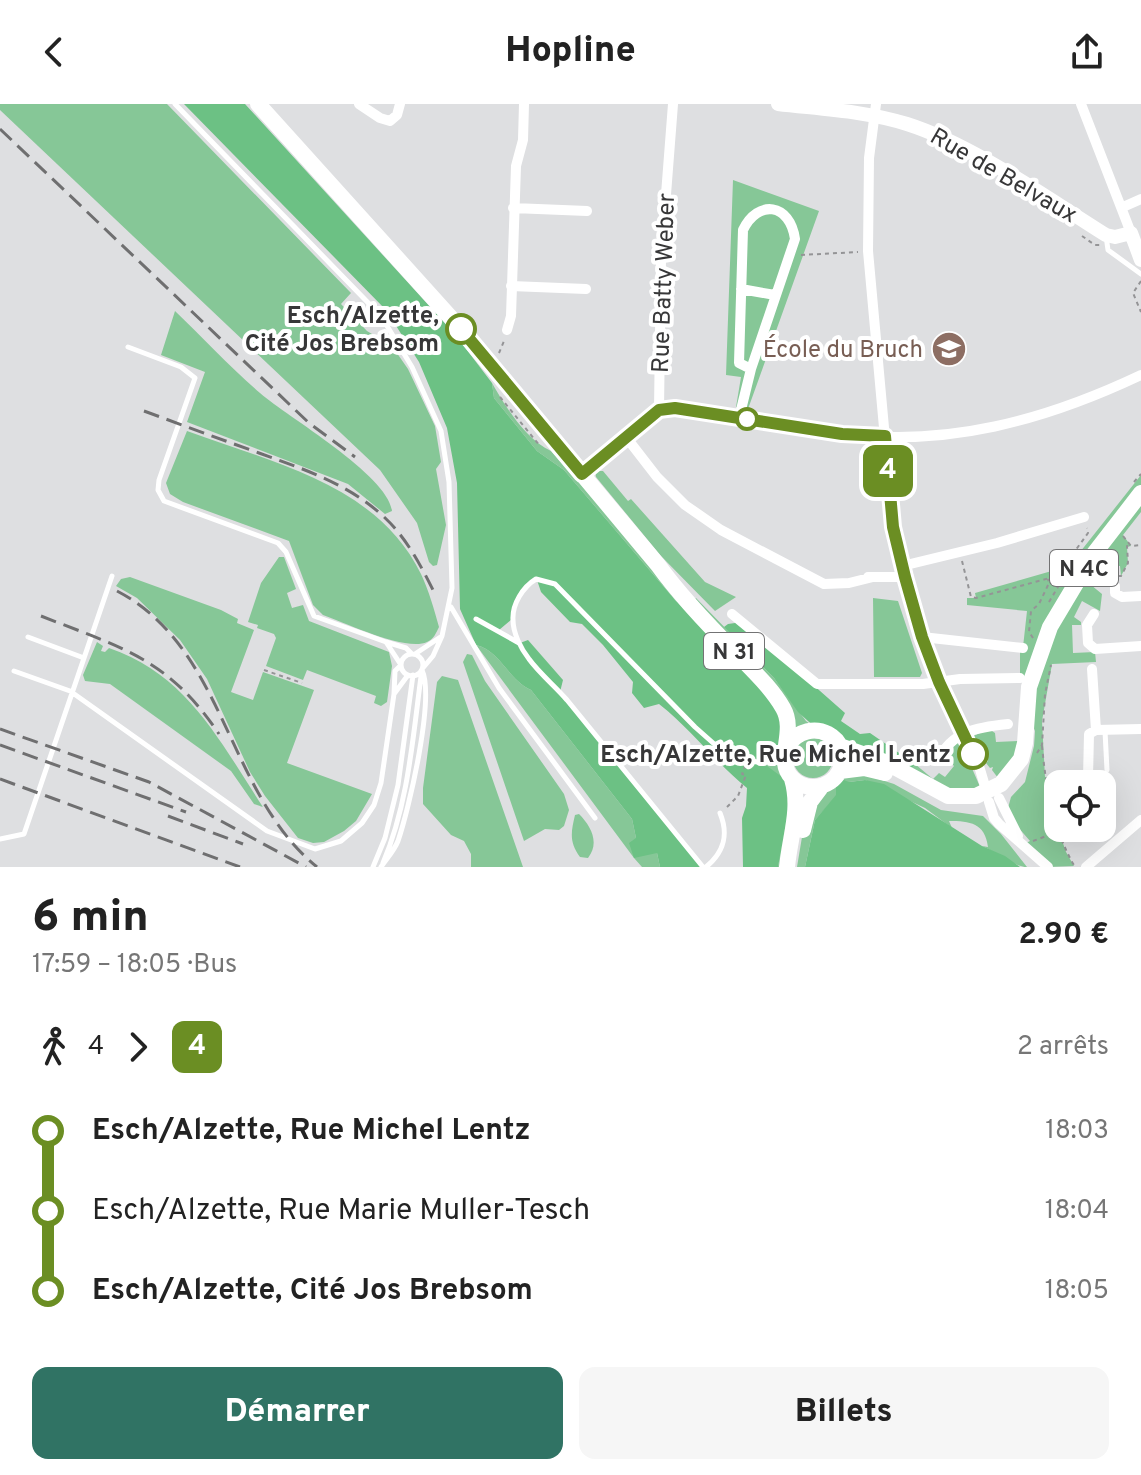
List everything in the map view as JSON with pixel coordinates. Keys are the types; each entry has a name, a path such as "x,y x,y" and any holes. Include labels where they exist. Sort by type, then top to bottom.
{"main road":[{"name":"N 31","path":"258,104 461,329 658,565 681,597 767,685 787,716 789,729 786,748"},
{"name":"N 4C","path":"992,795 1021,759 1029,687 1050,627 1093,555 1141,493"},
{"name":"N 31","path":"658,565 689,590 774,678 798,712 818,730"},
{"name":"N 4C","path":"1030,764 1043,651"},
{"path":"787,867 797,811 792,779 786,768 786,748 800,733 818,730 827,733 840,746 885,762 948,796 992,795"},
{"path":"797,867 806,813 822,786 840,771 840,746"},
{"path":"840,771 864,768 881,771 943,804 966,806 1014,786 1030,764"},
{"path":"792,779 806,787 822,786"}],"street":[{"path":"359,104 390,121 397,115 400,104"},
{"path":"507,330 511,316 516,166 523,140 524,104"},
{"name":"Rue Batty Weber","path":"659,410 661,259 673,104"},
{"name":"Rue de Belvaux","path":"778,104 875,110 951,142 1033,188 1106,235"},
{"path":"1081,104 1141,260"},
{"path":"875,110 867,202 868,251 893,527 922,637 939,682 979,766 991,779 994,818 1048,867"},
{"path":"1123,207 1141,199"},
{"path":"513,208 587,211"},
{"path":"739,418 751,369 795,239 793,225 786,215 774,210 761,210 749,218 743,230 739,363 751,369"},
{"path":"1106,235 1115,237 1131,233"},
{"path":"1131,233 1141,247"},
{"path":"511,286 586,289"},
{"path":"741,289 775,295"},
{"path":"582,474 659,410 675,408 842,434 957,433 1037,418 1094,398 1141,375"},
{"path":"626,437 657,477 685,505 721,530 810,577 873,577 904,571 1084,517"},
{"path":"1115,586 1115,593 1122,597 1141,596"},
{"path":"732,614 817,684 1020,678"},
{"path":"1094,614 1087,625 1088,643 1095,649 1141,646"},
{"path":"922,637 1023,648"},
{"path":"1092,669 1100,730"},
{"path":"938,761 952,741 964,733 979,727 1008,724"},
{"path":"1088,770 1087,737 1100,730 1141,729"},
{"path":"1086,867 1141,820"}],"lane":[{"path":"175,104 381,316 412,367 441,431 447,469 450,606 433,656 422,669 410,675 394,694"},
{"path":"1106,235 1108,250 1141,274"},
{"path":"128,347 181,367 193,373 195,378 159,480 160,496 164,501 278,543 286,552 314,616 406,648 421,658 405,788 390,847 382,865"},
{"path":"0,839 24,834 112,576"},
{"path":"720,813 725,835 723,846 704,867 529,659 512,619 514,607 528,584 536,579 555,584 721,750 762,763 775,758 786,748"},
{"path":"450,606 499,688 595,818"},
{"path":"476,619 520,643"},
{"path":"14,671 72,693 267,831 315,849 341,841 362,823 374,805 381,783 395,671 404,656 413,654 442,636"},
{"path":"28,637 84,658"},
{"path":"373,867 385,838 398,785 410,675 386,642"},
{"path":"1100,730 1107,770"}],"path":[{"path":"790,256 868,251"},
{"path":"1141,281 1133,293 1141,312"},
{"path":"1137,302 1141,304"},
{"path":"502,401 540,446"},
{"path":"959,552 973,598 1057,576 1094,526"},
{"path":"1116,544 1123,536 1131,546"},
{"path":"1103,562 1110,567 1110,577 1121,576 1128,563 1127,546 1141,545"},
{"path":"1044,770 1043,651 1029,632 1031,611 1039,604 1048,579"},
{"path":"264,670 302,683"},
{"path":"1030,764 1042,745"},
{"path":"720,813 738,796 746,775 742,774 747,760"},
{"path":"1024,844 1044,836"},
{"path":"1063,842 1075,867"}],"green space":[{"path":"0,104 167,104 351,293 341,304 367,331 392,346 408,369 435,426 441,462 436,469 446,525 437,565 429,562 417,523 380,470 0,110"},
{"path":"184,104 245,104 454,333 492,383 494,398 537,451 564,470 676,601 762,689 781,716 783,732 778,747 763,763 786,780 790,800 778,867 743,867 742,818 747,788 659,704 644,708 632,693 633,682 603,645 582,624 570,622 541,592 537,580 520,595 512,619 499,630 520,643 528,640 563,680 560,692 702,867 660,867 657,853 634,858 629,843 636,838 632,819 531,690 516,680 492,653 476,645 460,609 457,483 447,428 419,362 386,310"},
{"path":"733,180 819,211 748,409 736,407 741,377 726,375"},
{"path":"175,311 260,393 356,464 374,481 392,511 385,514 348,484 187,422 205,372 161,355"},
{"path":"492,383 525,431 551,451 688,605 696,598 774,678 806,721 818,730 792,738 787,867 778,867 781,845 762,763 676,601 564,470 537,451 494,398"},
{"path":"187,431 320,481 378,518 402,543 421,574 439,627 433,638 417,644 405,643 323,615 313,605 289,541 183,502 170,494 166,483"},
{"path":"595,471 603,471 628,501 631,499 705,582 736,597 715,611 661,556 596,477"},
{"path":"1141,475 1141,512 1123,535 1131,546 1127,547 1128,563 1121,576 1120,566 1111,566 1111,575 1101,571 1091,585 1102,594 1100,611 1082,601 1074,617 1081,625 1072,625 1073,653 1095,652 1096,662 1052,664 1042,721 1044,842 1063,842 1074,866 1048,867 1024,844 1030,841 1017,826 1008,808 1011,797 1025,782 1034,746 1035,731 1026,708 1029,687 1020,678 1020,648 1023,647 1027,611 967,605 967,598 976,598 975,593 1069,566"},
{"path":"279,557 284,557 296,589 287,593 292,608 303,605 309,621 389,652 392,666 387,702 381,706 374,703 376,696 307,670 303,680 266,666 276,638 274,634 248,622 261,583"},
{"path":"130,577 221,610 238,619 237,623 254,630 231,692 253,700 263,672 314,690 287,763 372,794 356,821 324,842 313,843 298,838 250,772 207,679 180,640 137,598 116,586 121,579"},
{"path":"873,598 898,601 922,673 920,677 874,677"},
{"path":"742,622 845,713 841,721 860,734 870,733 915,764 910,771 818,730 798,712 774,678 724,627"},
{"path":"97,642 103,646 101,651 109,648 137,660 181,693 216,735 263,807 254,804 231,771 110,684 85,681 83,675"},
{"path":"476,645 492,653 516,680 531,690 632,819 636,838 657,853 660,867 642,867 634,858"},
{"path":"467,654 472,655 485,681 564,794 569,810 564,826 559,830 545,829 524,841 463,662"},
{"path":"442,676 458,680 523,867 471,867 471,854 464,841 451,835 423,804 437,682"},
{"path":"989,729 995,733 996,742 1018,741 1016,753 998,778 971,737"},
{"path":"813,738 827,744 833,758 827,772 813,778 799,772 793,758 799,744"},
{"path":"960,741 981,789 953,791 910,771 915,764 933,779 939,773 945,777 954,766 946,758 946,751"},
{"path":"866,775 894,784 941,810 983,816 1027,867 982,846 988,847 984,833 975,825 949,821 952,828 925,808 865,780 849,782 815,820 805,867 797,867 806,813 836,777"},
{"path":"841,779 884,784 1020,867 805,867 815,820 836,795 836,782"},
{"path":"579,814 594,841 588,858 580,857 573,842 575,815"}],"railway":[{"path":"0,129 309,423 355,457"},
{"path":"144,411 308,471 355,494 399,533 434,592"},
{"path":"117,591 153,616 181,648 204,684 263,801 287,836 317,867"},
{"path":"41,616 141,658 181,688 219,734"},
{"path":"0,729 149,782 306,867"},
{"path":"0,745 186,812"},
{"path":"0,779 240,867"},
{"path":"168,816 243,844"}],"bus line":[{"name":"4","path":"461,329 582,474 659,410 675,408 842,434 885,436 893,527 905,577 939,682 973,754"}],"place":[{"name":"Esch/Alzette, Cité Jos Brebsom","path":"461,329"},
{"name":"École du Bruch","path":"949,349"},
{"name":"Esch/Alzette, Rue Michel Lentz","path":"973,754"}]}
